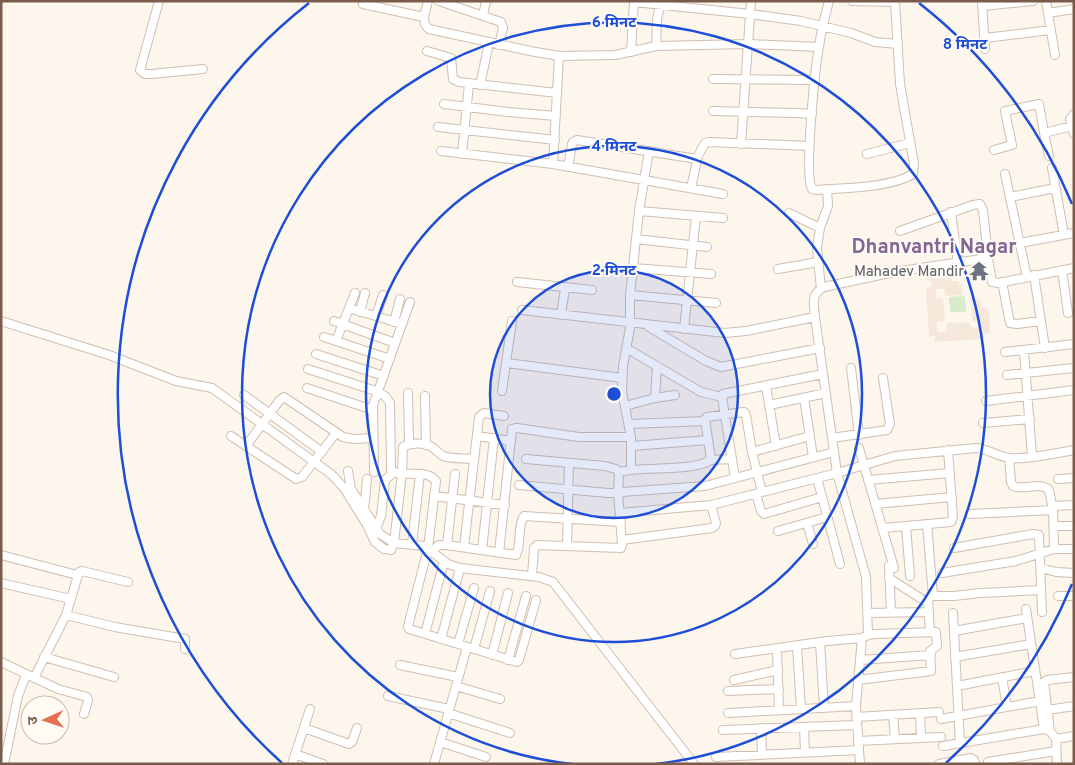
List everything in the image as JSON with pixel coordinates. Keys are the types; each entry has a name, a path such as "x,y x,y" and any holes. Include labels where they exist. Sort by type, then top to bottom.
{"street":[{"path":"160,1 140,70 145,74 152,74 204,69"},
{"path":"428,1 424,23 429,29 489,43 559,56 615,55 656,46 749,44 819,48"},
{"path":"440,1 498,19 503,24 499,45"},
{"path":"483,15 486,1"},
{"path":"741,144 751,1"},
{"path":"828,1 819,48 809,146 811,186 816,190 860,188 881,184 910,176 913,174 914,169 900,84 895,1 852,1"},
{"path":"985,49 982,4 1033,1"},
{"path":"1046,1 1055,55"},
{"path":"631,52 634,2 750,14 823,25 876,42 898,44"},
{"path":"363,4 424,17"},
{"path":"656,46 660,4"},
{"path":"1048,12 1074,9"},
{"path":"985,38 1051,30"},
{"path":"480,85 489,43"},
{"path":"427,51 451,58 454,79 459,82 480,85 557,86"},
{"path":"553,164 559,56"},
{"path":"713,79 816,80"},
{"path":"462,154 469,84"},
{"path":"444,104 556,116"},
{"path":"994,150 1012,145 1005,111 1039,104 1049,156"},
{"path":"713,111 796,112 812,114"},
{"path":"1074,114 1070,118 1074,134"},
{"path":"1044,133 1072,126"},
{"path":"438,127 555,140"},
{"path":"568,167 574,140 649,151 699,155"},
{"path":"691,188 699,155 705,143 809,146"},
{"path":"867,154 910,143"},
{"path":"441,151 553,164 723,194"},
{"path":"631,470 632,446 630,424 625,406 622,378 629,334 630,295 639,210 649,151"},
{"path":"1052,168 1064,235"},
{"path":"1004,174 1020,243 1031,276 1040,313 1045,348"},
{"path":"1010,197 1055,188"},
{"path":"821,289 817,248 820,228 825,215 827,189"},
{"path":"900,231 977,204 982,206 992,282 1002,282 1074,268"},
{"path":"639,210 723,218"},
{"path":"951,212 958,263"},
{"path":"789,213 820,228"},
{"path":"684,329 696,216"},
{"path":"1020,243 1074,233"},
{"path":"636,240 707,247"},
{"path":"860,764 856,706 860,660 868,613 866,577 837,473 813,300 815,294 821,289 894,272 988,258"},
{"path":"778,269 818,262"},
{"path":"633,268 711,274"},
{"path":"1062,270 1068,313"},
{"path":"517,282 592,290"},
{"path":"1002,282 1010,323 1017,324 1040,313"},
{"path":"561,315 565,288"},
{"path":"336,341 355,293"},
{"path":"360,312 365,293"},
{"path":"376,316 383,295"},
{"path":"630,295 716,304"},
{"path":"394,322 400,299"},
{"path":"374,472 373,410 410,302"},
{"path":"349,308 402,324"},
{"path":"522,310 646,325 735,333 815,317"},
{"path":"1,321 109,355 176,381 212,388 331,474 344,488 367,525 375,542 391,550 394,543 398,473 403,449 409,444 426,445 441,455 474,459"},
{"path":"334,321 396,343"},
{"path":"502,391 512,321"},
{"path":"646,325 706,361 721,367 820,348"},
{"path":"324,337 390,359"},
{"path":"1005,352 1074,344"},
{"path":"626,345 701,392 722,397 726,394 823,374"},
{"path":"1024,351 1029,396 1032,456"},
{"path":"316,354 384,376"},
{"path":"506,363 622,378"},
{"path":"655,398 657,366"},
{"path":"851,368 859,435"},
{"path":"1007,375 1074,368"},
{"path":"308,369 378,392 386,397 390,403 391,466 398,473"},
{"path":"832,438 883,432 889,428 883,378"},
{"path":"766,386 776,446"},
{"path":"307,388 373,410"},
{"path":"986,401 1074,390"},
{"path":"769,405 826,392"},
{"path":"408,393 409,444"},
{"path":"244,395 322,452"},
{"path":"625,406 675,395"},
{"path":"425,396 426,445"},
{"path":"722,397 735,478"},
{"path":"246,446 281,398 287,398 336,433 347,438 373,438"},
{"path":"804,398 813,457"},
{"path":"630,424 705,421 708,417 746,413 757,472 761,512 764,514 822,497"},
{"path":"464,548 479,418 482,414 504,416"},
{"path":"982,423 1030,419"},
{"path":"705,421 711,460"},
{"path":"500,553 512,429 517,428 579,437 631,438"},
{"path":"231,436 296,479 302,477 336,433"},
{"path":"477,436 510,441"},
{"path":"752,452 810,436"},
{"path":"482,550 494,438"},
{"path":"632,446 708,440"},
{"path":"859,448 883,528 891,567 889,578 891,612"},
{"path":"620,513 711,505 837,473 894,456 981,448 1009,458 1074,450"},
{"path":"883,528 951,522 953,517 948,450"},
{"path":"519,485 618,493 704,486 834,452"},
{"path":"1009,458 1013,486 1020,488 1043,486 1049,490 1053,508 1054,549"},
{"path":"526,460 605,466 616,469 619,472 679,467 705,463 711,460 732,459"},
{"path":"567,546 569,463"},
{"path":"348,471 351,489 376,529 387,540 394,543 424,546 444,561 460,568 532,576 547,579 556,585 694,764"},
{"path":"532,576 535,546 540,544 617,549 622,546 618,493 619,472"},
{"path":"376,529 381,516 385,480 398,473 420,474 435,478 430,550 408,626 410,630 517,662 536,600"},
{"path":"868,480 950,473"},
{"path":"412,544 420,474"},
{"path":"446,545 455,474"},
{"path":"817,478 840,564"},
{"path":"1058,479 1074,478"},
{"path":"364,510 367,479"},
{"path":"434,496 505,505"},
{"path":"875,504 952,497"},
{"path":"622,540 712,528 716,523 711,505"},
{"path":"970,514 1074,505"},
{"path":"430,550 439,545 446,545 513,556 518,552 522,517 621,522"},
{"path":"778,531 828,517"},
{"path":"807,523 813,544"},
{"path":"927,524 932,596 929,598 930,632"},
{"path":"906,526 910,576"},
{"path":"1054,526 1074,526"},
{"path":"954,548 1033,534 1039,535 1042,612"},
{"path":"942,573 1016,561 1054,549 1074,549"},
{"path":"1,555 77,575"},
{"path":"425,634 444,561"},
{"path":"441,639 460,568"},
{"path":"1041,568 1056,572 1074,573"},
{"path":"4,764 18,696 44,657 66,615 79,572 82,571 128,582"},
{"path":"889,578 929,608"},
{"path":"1,583 71,599"},
{"path":"458,644 474,588"},
{"path":"932,596 1041,590"},
{"path":"434,764 458,677 471,648 490,591"},
{"path":"492,655 508,593"},
{"path":"508,660 526,596"},
{"path":"1058,596 1074,596"},
{"path":"868,613 929,608"},
{"path":"1026,609 1040,701 1047,730 1056,739 1056,764"},
{"path":"953,613 960,743"},
{"path":"66,615 115,627 185,639 185,649"},
{"path":"954,631 1027,618"},
{"path":"735,654 848,638 936,632 937,646 931,649 931,671 858,680"},
{"path":"820,642 824,708"},
{"path":"955,657 1031,644"},
{"path":"797,646 801,709"},
{"path":"777,649 779,710"},
{"path":"860,660 931,655"},
{"path":"44,657 114,677"},
{"path":"1,662 58,689 87,696 88,701 84,714"},
{"path":"400,665 458,677"},
{"path":"734,680 778,670"},
{"path":"957,686 1035,671"},
{"path":"1047,730 1044,682 1074,676"},
{"path":"1002,677 1007,707"},
{"path":"456,686 500,699"},
{"path":"728,691 779,689"},
{"path":"388,696 449,711 510,733"},
{"path":"723,730 804,727 920,713 958,716 1040,701"},
{"path":"728,712 856,706"},
{"path":"1047,710 1074,706"},
{"path":"292,764 310,709"},
{"path":"920,713 921,738"},
{"path":"893,715 895,739"},
{"path":"804,727 805,752"},
{"path":"304,728 349,744 352,742 356,728"},
{"path":"761,728 762,754"},
{"path":"944,746 1047,730"},
{"path":"1056,739 1074,736 1074,742"},
{"path":"858,741 941,737"},
{"path":"440,742 486,757"},
{"path":"716,757 859,750"},
{"path":"988,762 1056,751"},
{"path":"295,754 323,764"},
{"path":"939,764 971,758 975,764"}],"shaded area":[{"path":"952,278 952,281 959,281 959,284 961,284 963,295 945,296 944,289 936,289 936,297 943,299 945,321 937,322 937,330 940,333 947,331 947,323 969,322 973,328 980,328 980,321 972,321 971,298 977,298 981,301 981,307 989,309 990,333 984,334 984,339 934,342 935,336 929,337 926,287 932,287 930,279"}],"green space":[{"path":"949,297 965,297 966,312 950,312"}],"place":[{"name":"Mahadev Mandir","path":"979,271"}],"district":[{"name":"Dhanvantri Nagar","path":"934,246"}]}
